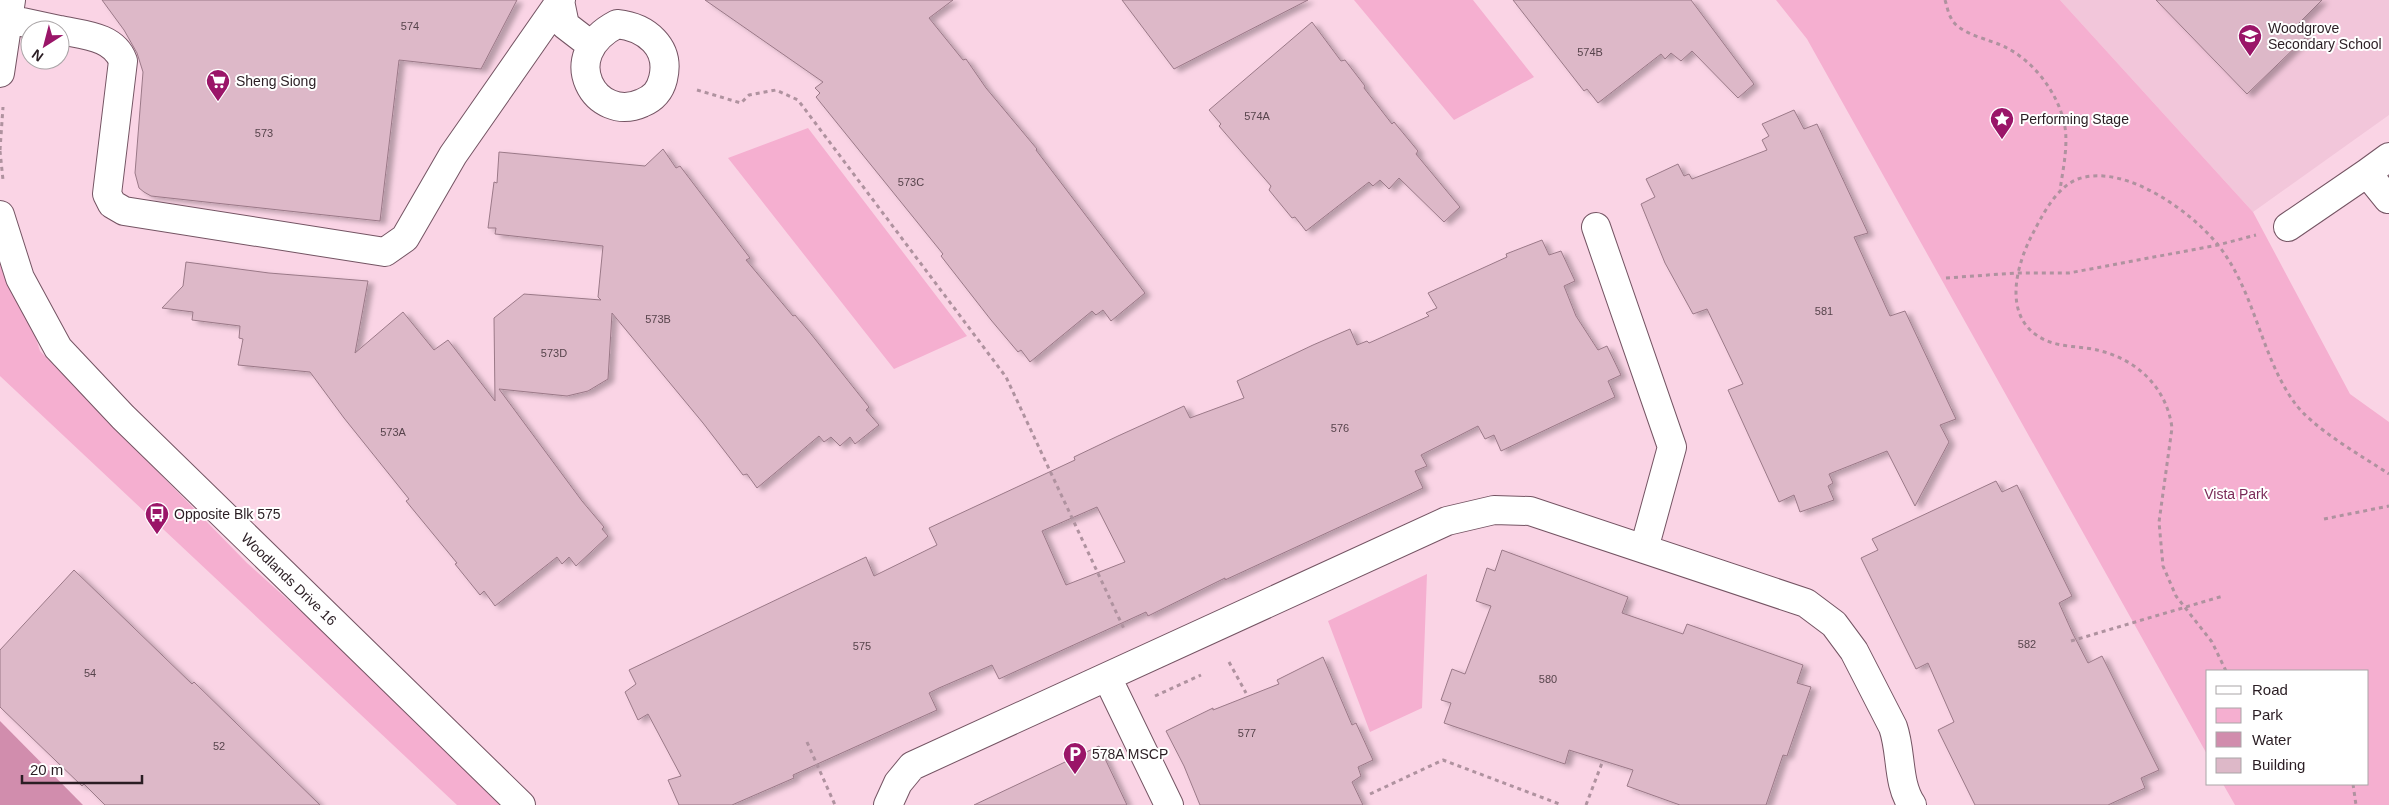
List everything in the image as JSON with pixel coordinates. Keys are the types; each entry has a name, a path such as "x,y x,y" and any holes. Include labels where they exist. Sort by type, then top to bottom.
{"street":[{"path":"70,32 109,42 120,54 122,61 107,194 112,204 124,211 385,252 405,238 453,156 560,1"},
{"path":"560,1 565,25 591,45"},
{"path":"0,73 10,10 35,20"},
{"path":"617,24 632,25 648,34 661,51 666,68 662,86 653,98 638,105 625,107 612,104 597,94 588,82 584,71 585,58 591,45 602,32 617,24"},
{"path":"2288,227 2389,157"},
{"path":"2367,173 2388,199"},
{"name":"Woodlands Drive 16","path":"0,215 20,278 58,348 122,417 520,805"},
{"path":"1596,227 1672,447 1644,549"},
{"path":"888,805 898,784 912,766 1447,522 1494,510 1530,511 1806,603 1834,624 1854,651 1893,727 1897,739 1904,793 1912,805"},
{"path":"1107,677 1169,805"}],"path":[{"path":"1945,0 1951,19 1965,32 1978,35 2008,48 2041,75 2053,95 2064,122 2065,150 2060,191"},
{"path":"663,80 741,103 749,95 776,90 798,100 1006,377 1155,697 1205,673"},
{"path":"2226,670 2212,642 2184,609 2168,580 2160,552 2159,522 2172,428 2170,416 2162,395 2144,373 2124,359 2101,351 2047,341 2039,337 2025,323 2020,313 2015,292 2016,273 2031,237 2060,191 2077,179 2090,176 2133,182 2148,189 2184,213 2218,245 2241,285 2277,374 2295,404 2315,423 2389,474"},
{"path":"1946,278 2016,273 2069,273 2218,245"},
{"path":"2324,520 2389,506"},
{"path":"2071,641 2223,596"},
{"path":"1222,665 1230,661 1246,693"},
{"path":"807,742 835,805"},
{"path":"1370,794 1442,760 1562,805"},
{"path":"1586,805 1602,763"},
{"path":"2353,785 2356,805"}],"shaded area":[{"name":"Woodgrove Secondary School","path":"2060,0 2389,0 2389,115 2253,212"}],"green space":[{"path":"1354,0 1473,0 1534,77 1454,120"},
{"name":"Vista Park","path":"1776,0 2060,0 2253,212 2350,394 2389,422 2389,805 2235,805 2224,785 2369,785 2369,670 2206,670 2206,752 1807,39"},
{"path":"808,128 967,336 894,369 728,158"},
{"path":"0,222 40,351 247,563 516,805 457,805 0,376"},
{"path":"1427,574 1422,708 1370,732 1328,621"}],"water":[{"path":"0,721 83,805 0,805"}],"building":[{"path":"102,0 517,0 481,69 399,60 380,221 151,196 144,192 139,188 135,173 143,72 137,53 124,30"},
{"path":"705,0 953,0 929,18 963,60 966,59 986,88 1037,149 1145,293 1111,321 1103,310 1096,315 1092,311 1030,362 1021,350 1018,352 991,320 941,256 943,254 816,97 820,93 815,88 823,82"},
{"path":"1122,0 1308,0 1174,69"},
{"path":"1513,0 1691,0 1754,84 1738,98 1692,51 1681,61 1671,53 1665,59 1661,54 1598,103 1587,89 1584,91"},
{"path":"2156,0 2322,0 2297,25 2307,36 2247,94"},
{"path":"1312,22 1341,61 1345,60 1392,124 1394,122 1418,151 1416,154 1460,207 1444,222 1399,178 1389,189 1380,180 1373,186 1369,182 1306,231 1295,217 1292,218 1269,190 1271,186 1219,126 1221,124 1209,110"},
{"path":"1794,110 1804,129 1817,124 1868,233 1854,237 1890,316 1905,311 1956,419 1940,425 1949,442 1915,506 1887,451 1829,474 1833,483 1828,486 1834,500 1800,512 1794,495 1779,502 1728,390 1743,384 1707,309 1693,314 1665,263 1641,204 1655,197 1646,179 1678,164 1684,176 1689,174 1692,179 1767,150 1762,140 1769,136 1762,124"},
{"path":"663,149 676,168 680,166 750,258 746,260 793,316 795,315 811,334 869,407 866,410 879,425 855,444 850,437 840,446 831,437 824,442 819,436 757,488 747,474 743,475 703,423 612,313 608,379 588,391 567,396 499,389 582,501 604,527 602,529 608,536 576,566 569,557 562,564 557,557 495,606 484,591 480,595 455,564 457,563 406,501 409,499 310,372 238,365 243,339 239,338 240,326 192,320 193,312 162,308 183,286 186,262 269,273 368,281 355,353 403,312 434,350 448,340 495,401 494,318 524,294 601,300 598,297 603,246 495,234 496,228 488,228 494,182 497,183 499,152 645,166"},
{"path":"1542,240 1549,255 1561,251 1575,281 1564,286 1576,316 1598,350 1607,346 1621,375 1608,381 1615,397 1501,451 1494,435 1485,439 1478,426 1421,455 1427,466 1415,471 1423,488 1400,499 1225,580 1225,578 1148,616 1146,612 999,679 992,665 939,688 929,693 937,710 793,775 794,778 732,805 679,805 668,780 681,776 648,714 638,720 625,692 636,684 629,670 866,557 874,576 937,545 929,528 1075,460 1074,457 1184,406 1190,418 1244,398 1237,381 1313,345 1350,329 1357,345 1367,341 1369,343 1429,316 1426,313 1437,308 1428,293 1507,257 1506,254","holes":["1097,507 1125,562 1066,585 1042,531"]},
{"path":"1996,481 2002,492 2017,485 2072,596 2059,603 2073,634 2088,663 2102,656 2159,770 2141,778 2145,788 2108,805 1975,805 1938,730 1954,722 1928,663 1916,669 1861,558 1878,550 1872,539"},
{"path":"1502,550 1628,597 1622,613 1683,634 1687,624 1803,665 1797,683 1811,687 1787,756 1783,755 1766,805 1680,805 1627,786 1633,770 1569,750 1565,764 1444,723 1451,703 1441,700 1452,669 1465,674 1491,606 1476,601 1487,568 1495,571"},
{"path":"74,570 192,684 194,682 320,805 105,805 84,784 82,786 0,707 0,650"},
{"path":"1323,657 1352,725 1356,723 1373,760 1358,767 1361,776 1352,782 1363,805 1200,805 1184,766 1166,731 1213,708 1213,710 1279,684 1277,680"},
{"name":"578A MSCP","path":"1099,746 1127,805 974,805"}],"place":[{"name":"Woodgrove Secondary School","path":"2250,57"},
{"name":"Sheng Siong","path":"218,102"},
{"name":"Performing Stage","path":"2002,140"},
{"name":"Opposite Blk 575","path":"157,535"},
{"name":"578A MSCP","path":"1075,775"}]}
